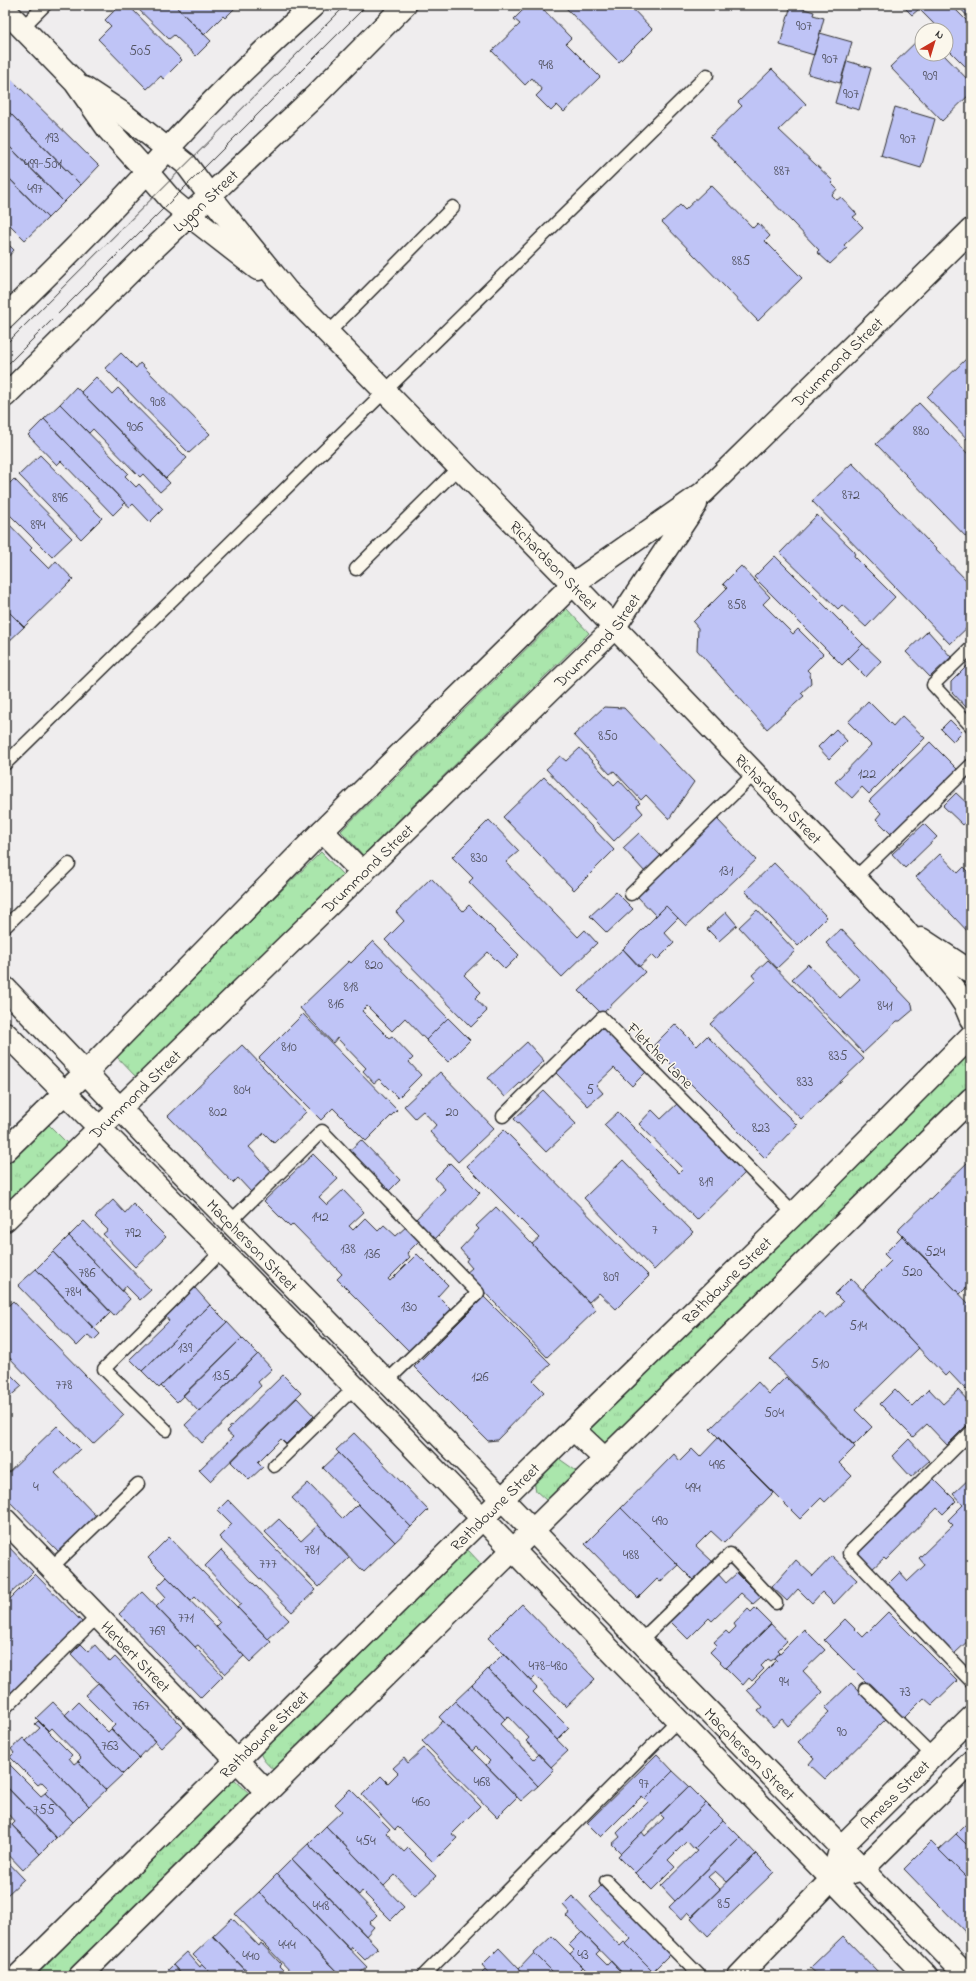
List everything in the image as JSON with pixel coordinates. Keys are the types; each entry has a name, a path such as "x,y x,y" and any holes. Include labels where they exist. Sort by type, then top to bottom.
{"street":[{"path":"5,317 147,172 166,148 249,65 314,5"},
{"name":"Lygon Street","path":"5,396 147,255 190,216 316,95 405,5"},
{"path":"5,10 75,82 108,129 147,172"},
{"path":"75,82 122,112 166,148"},
{"name":"Richardson Street","path":"166,148 191,170 210,196 287,291 458,468 573,584 903,928 957,993 965,1005 971,1019"},
{"name":"Richardson Street","path":"147,172 172,201 287,291"},
{"name":"Drummond Street","path":"5,1151 86,1072 322,831 573,584 703,493 971,230"},
{"name":"Drummond Street","path":"5,1220 614,628 703,493"},
{"path":"322,831 363,873"},
{"name":"Richardson Street","path":"903,928 971,972"},
{"name":"Macpherson Street","path":"5,988 967,1976"},
{"name":"Macpherson Street","path":"5,1033 355,1387 926,1976"},
{"name":"Rathdowne Street","path":"18,1976 503,1500 574,1428 794,1214 971,1036"},
{"path":"80,1976 971,1099"},
{"path":"574,1428 605,1459"},
{"name":"Herbert Street","path":"5,1520 267,1792"},
{"name":"Amess Street","path":"739,1976 832,1879 841,1847 971,1718"},
{"name":"Amess Street","path":"832,1879 863,1869 971,1762"}],"lane":[{"path":"23,27 45,5"},
{"path":"5,764 706,75"},
{"path":"328,333 453,207"},
{"path":"356,569 458,468"},
{"path":"971,648 932,685 971,726"},
{"path":"855,878 971,765"},
{"path":"631,894 755,773"},
{"path":"5,927 69,864"},
{"name":"Fletcher Lane","path":"503,1116 602,1018 794,1214"},
{"path":"231,1221 322,1131 478,1293 387,1381"},
{"path":"166,1430 104,1369 222,1251"},
{"path":"274,1466 355,1387"},
{"path":"971,1432 849,1553 971,1681"},
{"path":"51,1568 138,1484"},
{"path":"640,1641 730,1554 776,1603"},
{"path":"5,1708 98,1616"},
{"path":"865,1689 933,1756"},
{"path":"423,1976 678,1720"},
{"path":"606,1881 700,1976"}],"green space":[{"path":"567,609 589,633 363,855 341,831"},
{"path":"321,852 343,875 138,1079 114,1054"},
{"path":"971,1049 971,1087 607,1449 585,1426"},
{"path":"47,1123 70,1146 5,1210 5,1164"},
{"path":"558,1458 575,1470 576,1473 550,1500 546,1500 536,1491 534,1482"},
{"path":"465,1550 469,1551 482,1565 275,1771 270,1767 260,1752"},
{"path":"233,1778 252,1796 69,1976 32,1976"}],"building":[{"path":"120,5 128,5 182,60 163,79 161,76 147,89 98,39 111,26 105,20"},
{"path":"134,5 174,5 211,41 196,56 174,35 169,39"},
{"path":"174,5 234,5 236,7 225,18 223,16 204,35"},
{"path":"528,5 539,5 571,38 566,43 600,77 564,112 557,105 551,111 536,96 542,90 532,78 525,85 492,51 520,24 514,19"},
{"path":"563,5 629,5 652,29 619,62"},
{"path":"791,5 814,12 813,15 824,18 814,55 780,45"},
{"path":"902,5 951,5 971,25 971,72 954,55 954,22 932,22 919,9 912,15"},
{"path":"957,5 971,5 971,20"},
{"path":"820,33 852,42 840,83 808,74"},
{"path":"914,44 914,62 951,62 971,83 971,93 942,121 890,67"},
{"path":"847,61 871,68 859,110 835,103"},
{"path":"772,69 806,104 779,130 833,181 831,183 837,189 832,195 837,200 841,197 857,214 853,217 863,227 844,245 847,248 830,264 817,252 819,250 710,137 742,106 738,102"},
{"path":"5,73 99,166 81,185 5,108"},
{"path":"895,107 935,119 921,168 881,156"},
{"path":"5,108 81,185 64,202 5,142"},
{"path":"5,142 64,202 48,218 5,174"},
{"path":"5,174 48,218 25,240 6,221 5,222"},
{"path":"711,185 753,228 758,223 770,236 765,241 802,278 758,321 662,222 680,205 685,210"},
{"path":"5,241 14,250 5,260"},
{"path":"121,353 136,368 140,363 210,434 189,453 105,368"},
{"path":"967,358 971,362 971,443 927,397"},
{"path":"96,377 112,394 118,388 187,458 166,478 81,392"},
{"path":"76,387 170,483 160,492 143,474 140,477 93,429 89,433 60,404"},
{"path":"919,403 971,457 971,542 876,444"},
{"path":"60,404 128,473 125,476 136,487 139,484 163,509 150,522 133,504 130,507 125,503 44,419"},
{"path":"44,419 125,503 113,515 61,461 57,465 28,435"},
{"path":"40,455 102,518 81,539 19,475"},
{"path":"852,463 971,585 971,624 950,644 812,501"},
{"path":"14,479 72,538 52,557 5,510 5,488"},
{"path":"817,515 855,552 854,556 895,597 866,627 842,605 838,609 780,553"},
{"path":"5,520 32,548 30,550 49,569 56,561 73,579 24,627 5,608"},
{"path":"775,556 863,644 842,665 754,577"},
{"path":"741,566 770,597 763,604 793,634 798,629 823,654 807,670 810,673 811,684 801,693 804,696 767,729 697,650 698,628 693,622 727,588 723,584"},
{"path":"5,608 24,627 5,645"},
{"path":"928,631 951,657 930,677 906,652"},
{"path":"863,644 881,661 866,677 848,659"},
{"path":"971,662 971,702 966,707 951,691 951,682"},
{"path":"868,701 893,726 902,716 925,738 869,794 862,787 852,798 835,782 871,745 848,722"},
{"path":"604,707 624,708 694,782 669,819 646,795 641,800 614,771 610,774 574,735"},
{"path":"950,720 962,732 953,741 941,729"},
{"path":"836,729 847,741 829,759 818,747"},
{"path":"930,742 958,770 892,835 876,819 881,813 869,801"},
{"path":"580,748 614,785 619,780 640,803 637,806 643,813 614,841 546,769 560,756 566,761"},
{"path":"544,777 614,850 574,890 503,817"},
{"path":"956,793 971,807 971,816 963,825 943,806"},
{"path":"717,819 756,860 686,926 666,906 656,916 636,895"},
{"path":"489,820 519,851 506,862 578,937 585,930 597,943 562,977 469,882 473,878 452,857"},
{"path":"924,824 937,837 905,868 892,854"},
{"path":"639,833 661,856 645,872 623,848"},
{"path":"940,854 958,873 964,867 971,874 971,935 916,877"},
{"path":"774,863 827,917 798,946 745,891"},
{"path":"431,878 463,911 469,905 519,955 505,969 488,952 464,975 481,992 475,998 487,1011 471,1027 385,940 404,921 396,912"},
{"path":"616,892 633,909 607,933 590,916"},
{"path":"666,906 678,918 664,932 674,943 657,960 652,955 639,967 623,949"},
{"path":"757,910 795,951 777,968 739,927"},
{"path":"726,912 737,925 719,941 707,929"},
{"path":"841,929 912,1004 913,1010 900,1021 897,1021 863,1053 792,979 808,964 840,998 860,979 826,943"},
{"path":"373,941 448,1018 426,1040 405,1018 392,1031 367,1006 362,1011 389,1038 392,1036 413,1058 409,1062 421,1075 398,1098 379,1079 374,1083 363,1071 366,1068 337,1038 333,1043 300,1008 349,961 351,963"},
{"path":"623,949 645,972 602,1014 579,991"},
{"path":"768,960 864,1059 801,1119 710,1024 756,980 752,975"},
{"path":"303,1014 397,1110 366,1141 333,1108 321,1120 259,1058"},
{"path":"448,1018 470,1040 448,1062 426,1040"},
{"path":"675,1024 697,1046 707,1036 797,1125 765,1158 653,1046"},
{"path":"603,1027 646,1072 632,1086 614,1068 596,1085 603,1093 588,1106 556,1073"},
{"path":"527,1042 544,1061 505,1097 488,1078"},
{"path":"242,1045 306,1112 274,1143 264,1133 249,1147 272,1172 251,1192 238,1178 233,1183 168,1116"},
{"path":"440,1072 494,1128 458,1162 430,1132 436,1125 423,1111 415,1118 404,1106"},
{"path":"544,1091 576,1124 546,1152 514,1119"},
{"path":"678,1103 746,1172 697,1220 604,1125 618,1112 679,1173 683,1169 639,1124 652,1110 661,1119"},
{"path":"504,1130 649,1276 616,1309 599,1293 589,1302 532,1244 539,1238 467,1166"},
{"path":"361,1140 400,1180 386,1194 347,1153"},
{"path":"313,1154 338,1179 319,1197 327,1205 343,1190 364,1212 349,1226 353,1230 365,1218 378,1231 384,1225 396,1236 408,1225 421,1239 407,1253 410,1257 388,1279 390,1281 417,1254 448,1285 438,1296 452,1310 410,1352 337,1279 342,1274 293,1224 290,1227 264,1201"},
{"path":"971,1159 971,1283 960,1294 897,1231"},
{"path":"623,1160 693,1232 654,1270 584,1198"},
{"path":"450,1163 480,1193 434,1240 414,1221 445,1189 435,1178"},
{"path":"113,1200 125,1213 133,1204 166,1237 135,1267 103,1234 108,1230 95,1217"},
{"path":"496,1207 596,1310 547,1357 466,1273 472,1268 466,1261 468,1258 460,1249 479,1229 476,1226"},
{"path":"84,1221 151,1290 140,1300 126,1286 122,1291 69,1236"},
{"path":"903,1235 971,1306 971,1385 966,1390 949,1372 945,1376 863,1289 891,1261 884,1254"},
{"path":"69,1236 130,1299 114,1316 53,1252"},
{"path":"53,1252 111,1312 94,1329 36,1269"},
{"path":"36,1269 100,1334 94,1340 88,1335 77,1346 18,1285"},
{"path":"851,1278 919,1348 855,1410 872,1427 854,1445 770,1359 819,1312 826,1318 843,1302 835,1294"},
{"path":"195,1288 210,1305 142,1371 130,1359 169,1321 166,1317"},
{"path":"484,1297 551,1364 533,1381 544,1392 497,1440 488,1441 414,1367"},
{"path":"13,1301 124,1415 93,1444 5,1353 5,1309"},
{"path":"210,1305 227,1322 159,1388 142,1371"},
{"path":"227,1322 242,1338 177,1402 161,1386"},
{"path":"242,1338 258,1354 199,1412 183,1395"},
{"path":"258,1354 272,1369 258,1382 261,1386 202,1443 185,1425"},
{"path":"5,1369 22,1386 7,1399 5,1397"},
{"path":"283,1375 301,1393 210,1481 199,1470 233,1437 226,1431"},
{"path":"786,1377 855,1447 839,1463 852,1476 825,1502 821,1498 800,1519 710,1429 758,1382 769,1394"},
{"path":"895,1389 912,1406 929,1389 943,1404 958,1390 971,1404 971,1421 947,1445 927,1424 913,1437 880,1404"},
{"path":"297,1398 314,1416 286,1444 281,1439 258,1462 263,1467 249,1480 231,1462"},
{"path":"57,1426 80,1449 55,1473 96,1516 59,1552 5,1497 5,1476"},
{"path":"354,1433 428,1510 411,1527 336,1450"},
{"path":"718,1438 773,1493 724,1543 711,1531 696,1546 713,1562 694,1581 621,1508 674,1454 680,1461 692,1449 700,1457"},
{"path":"909,1439 929,1461 911,1477 892,1456"},
{"path":"339,1453 411,1527 395,1542 323,1468"},
{"path":"932,1477 956,1501 943,1514 937,1508 886,1560 884,1558 871,1570 856,1556"},
{"path":"971,1477 971,1638 954,1654 887,1585 900,1572 908,1581 925,1565 919,1558 953,1525 948,1520 963,1505 953,1494"},
{"path":"308,1483 343,1519 358,1504 395,1542 364,1572 292,1498"},
{"path":"228,1500 316,1590 292,1612 219,1537 232,1524 218,1510"},
{"path":"621,1508 678,1565 660,1582 657,1579 638,1598 585,1544"},
{"path":"279,1519 301,1541 318,1525 349,1558 319,1587 265,1532"},
{"path":"169,1537 271,1642 250,1662 216,1627 220,1623 195,1597 191,1601 148,1558"},
{"path":"5,1543 33,1572 5,1599"},
{"path":"221,1550 289,1620 268,1639 237,1607 241,1604 205,1566"},
{"path":"832,1556 857,1580 834,1604 822,1592 812,1603 798,1589 787,1601 772,1587 796,1560 813,1576"},
{"path":"737,1573 761,1597 753,1604 741,1593 712,1621 709,1618 688,1639 670,1621 718,1574 726,1583"},
{"path":"35,1574 85,1625 5,1703 5,1604"},
{"path":"167,1577 244,1656 225,1674 198,1645 195,1647 156,1607 166,1597 157,1587"},
{"path":"142,1592 223,1676 201,1698 119,1614"},
{"path":"522,1604 595,1679 566,1707 536,1676 531,1681 488,1638"},
{"path":"755,1608 771,1624 726,1668 710,1652 717,1645 714,1642 726,1631 729,1634 736,1627 734,1624 748,1609 751,1612"},
{"path":"888,1612 957,1681 932,1705 924,1698 903,1719 824,1640 845,1619 863,1637"},
{"path":"771,1624 787,1641 778,1650 780,1652 775,1658 771,1661 768,1659 761,1666 764,1669 752,1681 749,1678 743,1685 726,1668"},
{"path":"804,1629 825,1650 803,1671 823,1692 788,1726 782,1719 773,1727 758,1711 763,1707 747,1690 777,1660 775,1658"},
{"path":"81,1644 88,1651 95,1645 110,1662 115,1657 183,1727 161,1748 71,1654"},
{"path":"504,1653 537,1688 533,1692 569,1728 557,1740 488,1669"},
{"path":"488,1669 568,1751 551,1767 526,1741 529,1738 508,1716 505,1719 472,1685"},
{"path":"98,1683 155,1741 139,1758 111,1729 115,1725 85,1695"},
{"path":"851,1683 886,1719 825,1779 809,1764 814,1758 798,1742 829,1712 825,1708"},
{"path":"472,1685 505,1719 500,1724 534,1759 539,1754 554,1770 538,1786 455,1701"},
{"path":"455,1701 538,1786 521,1801 486,1765 490,1761 476,1747 472,1751 439,1717"},
{"path":"53,1702 123,1774 106,1790 78,1761 81,1758 52,1728 49,1731 36,1718"},
{"path":"78,1702 108,1732 111,1729 139,1758 123,1774 65,1715"},
{"path":"38,1721 72,1755 69,1758 74,1764 78,1761 106,1790 89,1806 26,1741 40,1728 35,1724"},
{"path":"443,1721 517,1797 497,1817 422,1741"},
{"path":"23,1738 89,1806 73,1822 45,1793 49,1789 42,1782 38,1785 10,1757 14,1753 11,1749"},
{"path":"424,1748 480,1806 452,1834 457,1838 433,1862 398,1827 395,1830 362,1795 381,1776 388,1783 398,1773 393,1768 404,1758 408,1763"},
{"path":"657,1754 673,1771 645,1799 642,1796 601,1837 587,1823"},
{"path":"5,1760 41,1796 45,1793 73,1822 56,1838 5,1785"},
{"path":"673,1771 689,1786 621,1853 612,1844 620,1837 617,1833 648,1802 645,1799"},
{"path":"5,1785 56,1838 40,1854 12,1825 15,1822 5,1811"},
{"path":"689,1786 706,1803 635,1873 618,1856 642,1832 645,1836 664,1818 660,1814"},
{"path":"350,1789 390,1829 386,1833 404,1852 408,1848 436,1876 415,1896 395,1875 384,1886 326,1826 342,1811 335,1804"},
{"path":"706,1803 723,1820 694,1849 687,1841 668,1860 675,1867 652,1890 635,1873"},
{"path":"5,1818 40,1854 23,1870 5,1851"},
{"path":"971,1819 971,1849 956,1834"},
{"path":"723,1820 740,1837 675,1901 661,1886 697,1851 694,1849"},
{"path":"326,1826 404,1907 391,1920 362,1891 359,1895 308,1844"},
{"path":"956,1834 971,1849 971,1882 939,1850"},
{"path":"740,1837 756,1854 727,1882 715,1871 708,1877 720,1889 692,1916 688,1912 681,1920 669,1907"},
{"path":"931,1842 971,1882 971,1938 904,1869"},
{"path":"308,1844 377,1915 369,1923 374,1927 366,1936 292,1859"},
{"path":"756,1854 774,1872 708,1936 691,1918"},
{"path":"5,1859 24,1879 6,1896 5,1895"},
{"path":"292,1859 378,1948 365,1960 352,1947 350,1950 277,1874"},
{"path":"277,1874 367,1967 357,1976 341,1976 259,1892"},
{"path":"603,1884 671,1953 653,1971 626,1944 631,1939 590,1897"},
{"path":"259,1892 339,1974 337,1976 295,1976 235,1914"},
{"path":"572,1896 620,1946 624,1942 653,1971 648,1976 625,1976 566,1916 570,1913 563,1905"},
{"path":"232,1918 259,1946 261,1943 281,1964 279,1966 289,1976 251,1976 213,1936"},
{"path":"582,1932 600,1950 596,1954 607,1965 611,1961 625,1976 592,1976 570,1954 574,1950 569,1945"},
{"path":"213,1936 251,1976 214,1976 193,1955"},
{"path":"552,1936 583,1967 579,1971 584,1976 557,1976 534,1953"},
{"path":"843,1936 882,1976 819,1976 810,1968"},
{"path":"499,1948 526,1976 492,1976 482,1965"},
{"path":"187,1952 200,1967 202,1964 214,1976 183,1976 173,1965"},
{"path":"534,1953 557,1976 526,1976 519,1969"},
{"path":"173,1965 183,1976 162,1976"},
{"path":"485,1969 492,1976 478,1976"}],"tram line":[{"path":"5,345 346,5"},
{"path":"5,367 367,5"}]}
